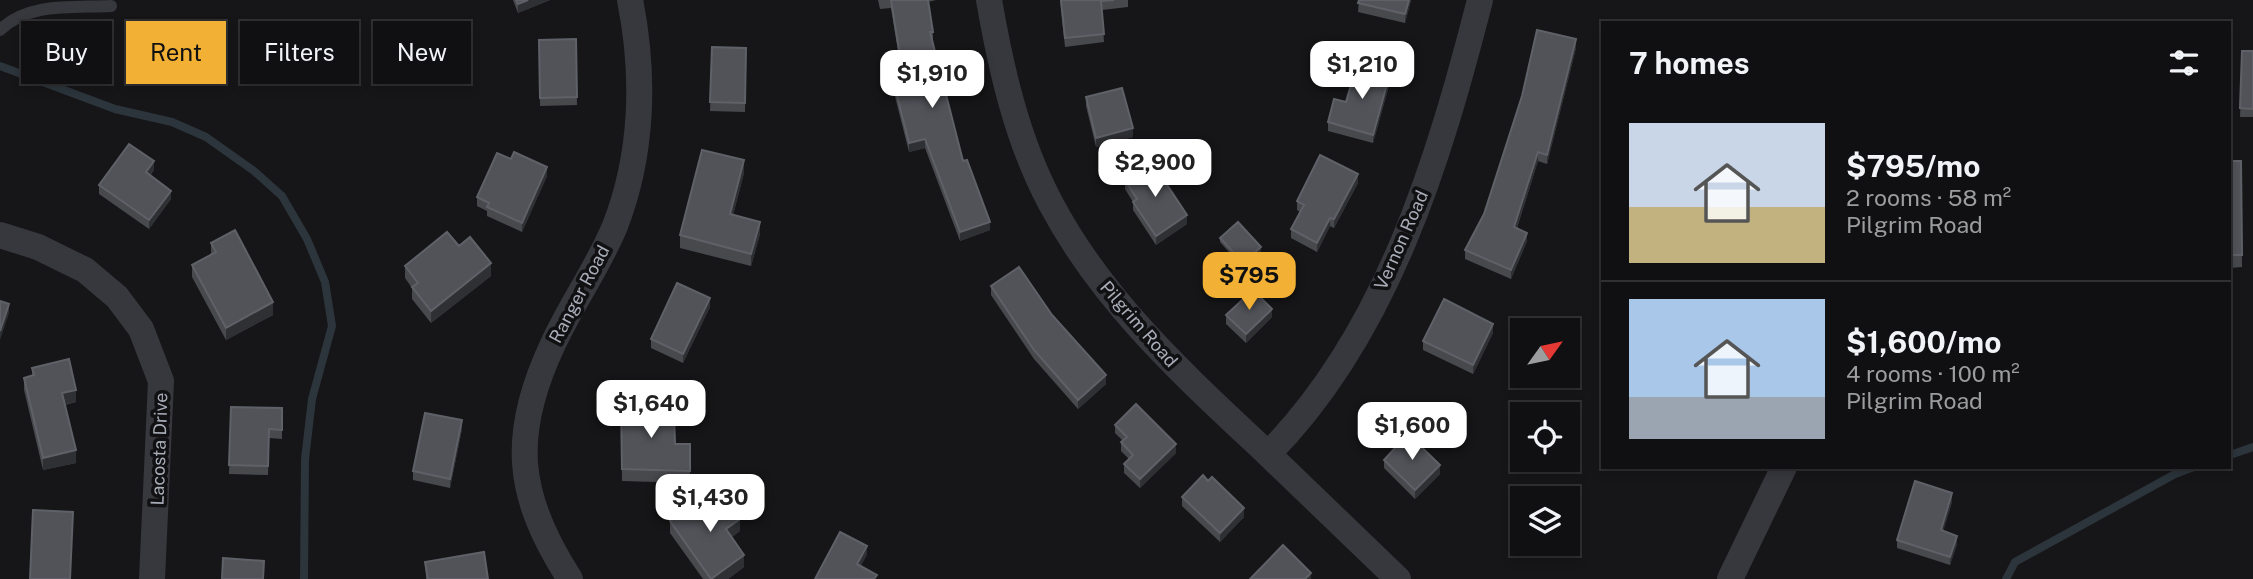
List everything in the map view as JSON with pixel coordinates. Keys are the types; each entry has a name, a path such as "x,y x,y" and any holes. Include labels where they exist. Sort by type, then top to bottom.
{"street":[{"name":"Ranger Road","path":"570,579 552,551 534,514 525,476 523,437 541,371 553,342 598,262 615,224 627,186 636,145 639,102 639,63 630,0"},
{"name":"Pilgrim Road","path":"989,0 1014,112 1044,190 1071,240 1130,319 1398,579"},
{"name":"Vernon Road","path":"1268,454 1315,400 1383,284 1431,168 1480,0"},
{"name":"Lacosta Drive","path":"0,235 38,247 85,270 117,297 141,329 161,381 152,579"},
{"path":"1730,579 1783,469"}],"lane":[{"path":"0,30 10,20 27,12 111,6"}],"building":[{"path":"891,0 928,0 933,32 930,32 963,161 967,160 990,222 960,232 925,139 909,143 889,64 901,63"},
{"path":"1061,0 1114,0 1101,1 1104,34 1065,38"},
{"path":"1359,0 1409,0 1405,14 1358,3"},
{"path":"1537,30 1576,39 1547,155 1538,152 1514,227 1527,233 1511,270 1465,250 1484,214 1522,96"},
{"path":"576,39 577,97 540,98 539,40"},
{"path":"712,47 746,48 745,103 710,102"},
{"path":"2242,51 2253,51 2253,109 2240,108"},
{"path":"1357,64 1390,73 1373,135 1328,122 1334,99 1346,102"},
{"path":"1122,88 1133,128 1096,138 1086,97"},
{"path":"129,144 154,161 146,172 171,191 149,220 99,185"},
{"path":"702,150 744,160 730,214 760,222 751,254 680,235"},
{"path":"514,152 547,167 522,223 487,207 489,203 477,197 497,153 511,159"},
{"path":"1320,155 1358,174 1334,219 1330,218 1317,243 1291,229 1304,205 1297,201"},
{"path":"2231,161 2241,161 2242,255 2231,255"},
{"path":"1152,162 1187,215 1156,236 1133,202 1137,199 1125,180"},
{"path":"1238,222 1261,247 1243,263 1220,238"},
{"path":"235,230 273,302 226,328 192,265 216,252 211,243"},
{"path":"447,232 459,246 470,237 491,263 431,311 412,287 418,283 405,266"},
{"path":"1019,267 1052,315 1106,375 1078,400 1034,350 991,286"},
{"path":"677,283 710,298 683,354 651,339"},
{"path":"1253,290 1272,309 1246,334 1226,315"},
{"path":"1444,299 1493,324 1473,365 1423,341"},
{"path":"0,301 9,304 0,331"},
{"path":"69,359 76,390 62,393 76,450 43,458 24,378 34,375 32,368"},
{"path":"659,402 660,415 674,415 675,444 690,444 690,471 622,469 621,403"},
{"path":"1136,404 1176,444 1140,479 1124,464 1133,455 1121,442 1127,437 1115,425"},
{"path":"231,407 282,408 282,430 269,429 268,466 229,465"},
{"path":"425,413 462,420 450,479 413,471"},
{"path":"1408,434 1440,465 1415,490 1384,460"},
{"path":"1203,475 1208,481 1212,477 1244,508 1220,533 1182,497"},
{"path":"1915,481 1952,493 1941,530 1957,536 1950,557 1897,540"},
{"path":"704,496 710,506 724,496 740,519 726,529 744,555 711,579 670,521"},
{"path":"33,510 73,512 70,579 30,579"},
{"path":"840,532 867,546 857,564 877,575 874,579 815,579"},
{"path":"1283,545 1311,573 1305,579 1250,579"},
{"path":"484,552 488,579 428,579 425,562"},
{"path":"223,558 264,561 263,579 222,579"}],"waterway":[{"path":"0,66 115,109 172,122 206,137 254,171 282,196 307,239 325,282 332,326 312,399 305,459 304,579"},
{"path":"2231,455 2253,447"},
{"path":"2006,579 2015,562 2189,469"}]}
